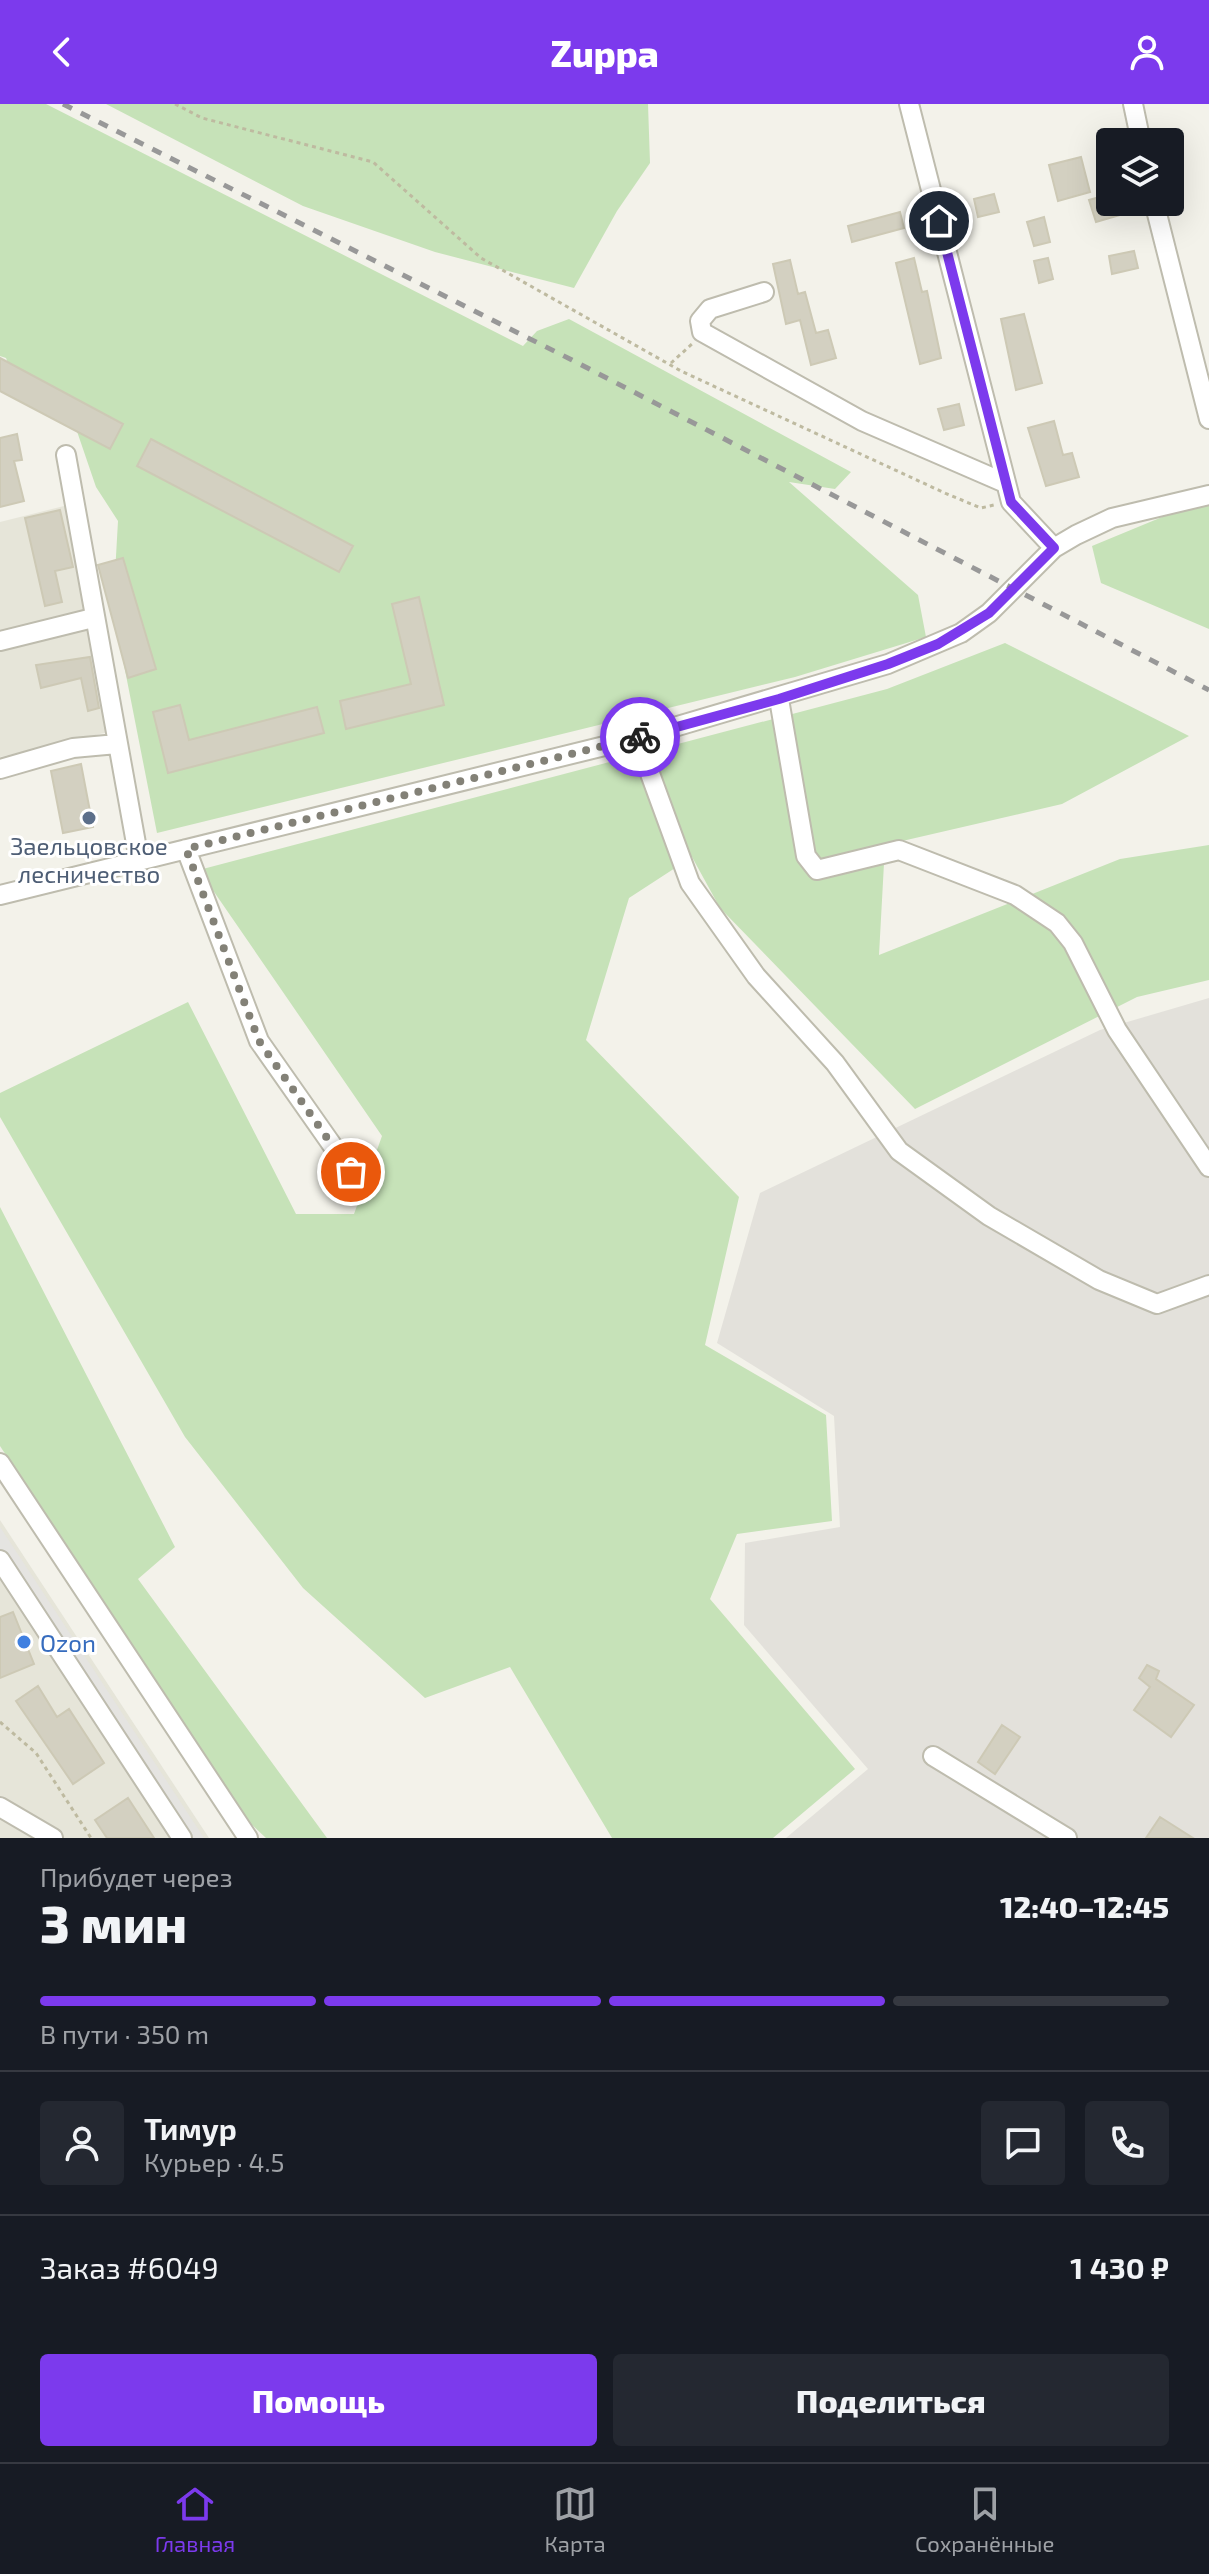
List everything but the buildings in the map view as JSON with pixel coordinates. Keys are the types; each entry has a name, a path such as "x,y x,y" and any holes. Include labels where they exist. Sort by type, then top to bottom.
{"street":[{"path":"909,104 1011,502 1054,548"},
{"path":"1133,104 1138,128"},
{"path":"1158,216 1209,419"},
{"path":"764,292 710,309 700,321 702,332 862,421 1005,483"},
{"path":"66,455 139,860"},
{"path":"0,895 637,738 779,699 888,664 961,633 989,613 1054,548 1112,518 1209,495"},
{"path":"0,641 93,618"},
{"path":"779,699 806,856 817,870 899,850 1015,895 1057,923 1073,943 1117,1030 1209,1167"},
{"path":"637,738 690,883 756,976 835,1063 899,1151 989,1216 1099,1280 1157,1304 1209,1285"},
{"path":"0,769 73,748 117,744"},
{"path":"186,849 259,1041 351,1172"},
{"path":"0,1463 248,1838"},
{"path":"0,1560 182,1838"},
{"path":"933,1756 1067,1838"},
{"path":"0,1807 53,1838"}],"path":[{"path":"175,104 202,118 373,162 481,258 669,364 958,499 981,508 1011,502"},
{"path":"669,364 702,332"},
{"path":"0,1722 36,1753 91,1838"}],"shaded area":[{"path":"68,505 113,731 0,757 0,522"},
{"path":"1209,998 1209,1838 786,1838 868,1769 744,1625 745,1543 840,1527 834,1416 717,1343 760,1193 1100,1030"},
{"path":"0,1520 209,1838 0,1838"},
{"path":"0,1527 204,1838 189,1838 0,1549"}],"green space":[{"path":"0,104 46,104 523,346 537,331 569,319 851,472 835,489 789,482 918,595 926,637 795,677 157,833 113,609 118,521 96,487 68,405 20,397 6,358 0,356"},
{"path":"106,104 648,104 650,163 617,211 574,288 435,252 303,206"},
{"path":"1209,505 1209,629 1101,583 1092,546 1167,515"},
{"path":"1005,643 1189,736 1062,804 885,845 879,955 1120,859 1209,845 1209,980 1137,997 915,1109 720,908 692,857 629,898 586,1040 739,1197 705,1345 826,1415 832,1521 737,1534 710,1599 855,1769 773,1838 612,1838 510,1667 425,1698 303,1588 185,1437 0,1117 0,1093 188,1002 296,1214 354,1214 382,1136 199,870 887,689"},
{"path":"0,1207 175,1547 138,1579 327,1838 266,1838 249,1822 0,1446"}],"railway":[{"path":"63,104 572,360 1209,690"}],"way so far":[{"path":"351,1172 259,1041 186,849 640,737"}],"place":[{"name":"Заельцовское лесничество","path":"89,818"},
{"name":"Ozon","path":"24,1642"}],"route":[{"path":"640,737 779,699 888,664 938,644 961,633 989,613 1054,548 1011,502 939,221"}]}
